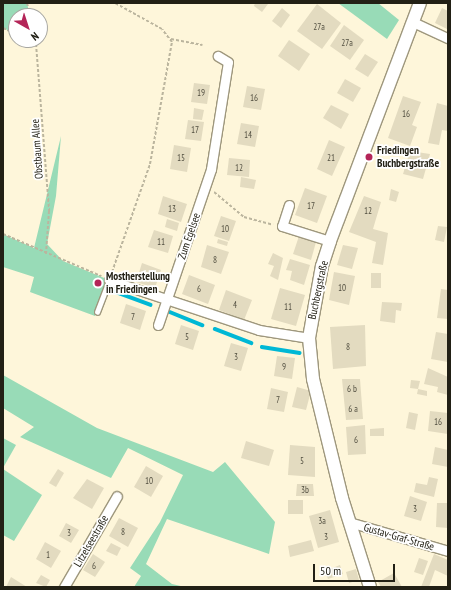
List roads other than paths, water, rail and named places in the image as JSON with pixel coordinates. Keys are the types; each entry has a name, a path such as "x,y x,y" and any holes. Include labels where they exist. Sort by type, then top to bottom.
{"main road":[{"name":"Buchbergstraße","path":"370,587 349,522 313,379 309,338 315,301 330,241 379,105 420,3"}],"street":[{"path":"413,22 448,38"},
{"name":"Zum Egelsee","path":"158,325 212,169 228,62 218,56"},
{"path":"289,205 282,226 330,241"},
{"path":"109,280 259,330 309,338"},
{"name":"Litzelseestraße","path":"64,587 117,496"},
{"name":"Gustav-Graf-Straße","path":"349,522 448,551"}],"lane":[{"path":"97,312 109,280"}],"waterway":[{"path":"113,291 151,305"},
{"path":"170,312 202,325"},
{"path":"215,329 251,343"},
{"path":"262,347 300,353"}],"place":[{"name":"Friedingen Buchbergstraße","path":"369,157"},
{"name":"Mostherstellung in Friedingen","path":"98,283"}]}
